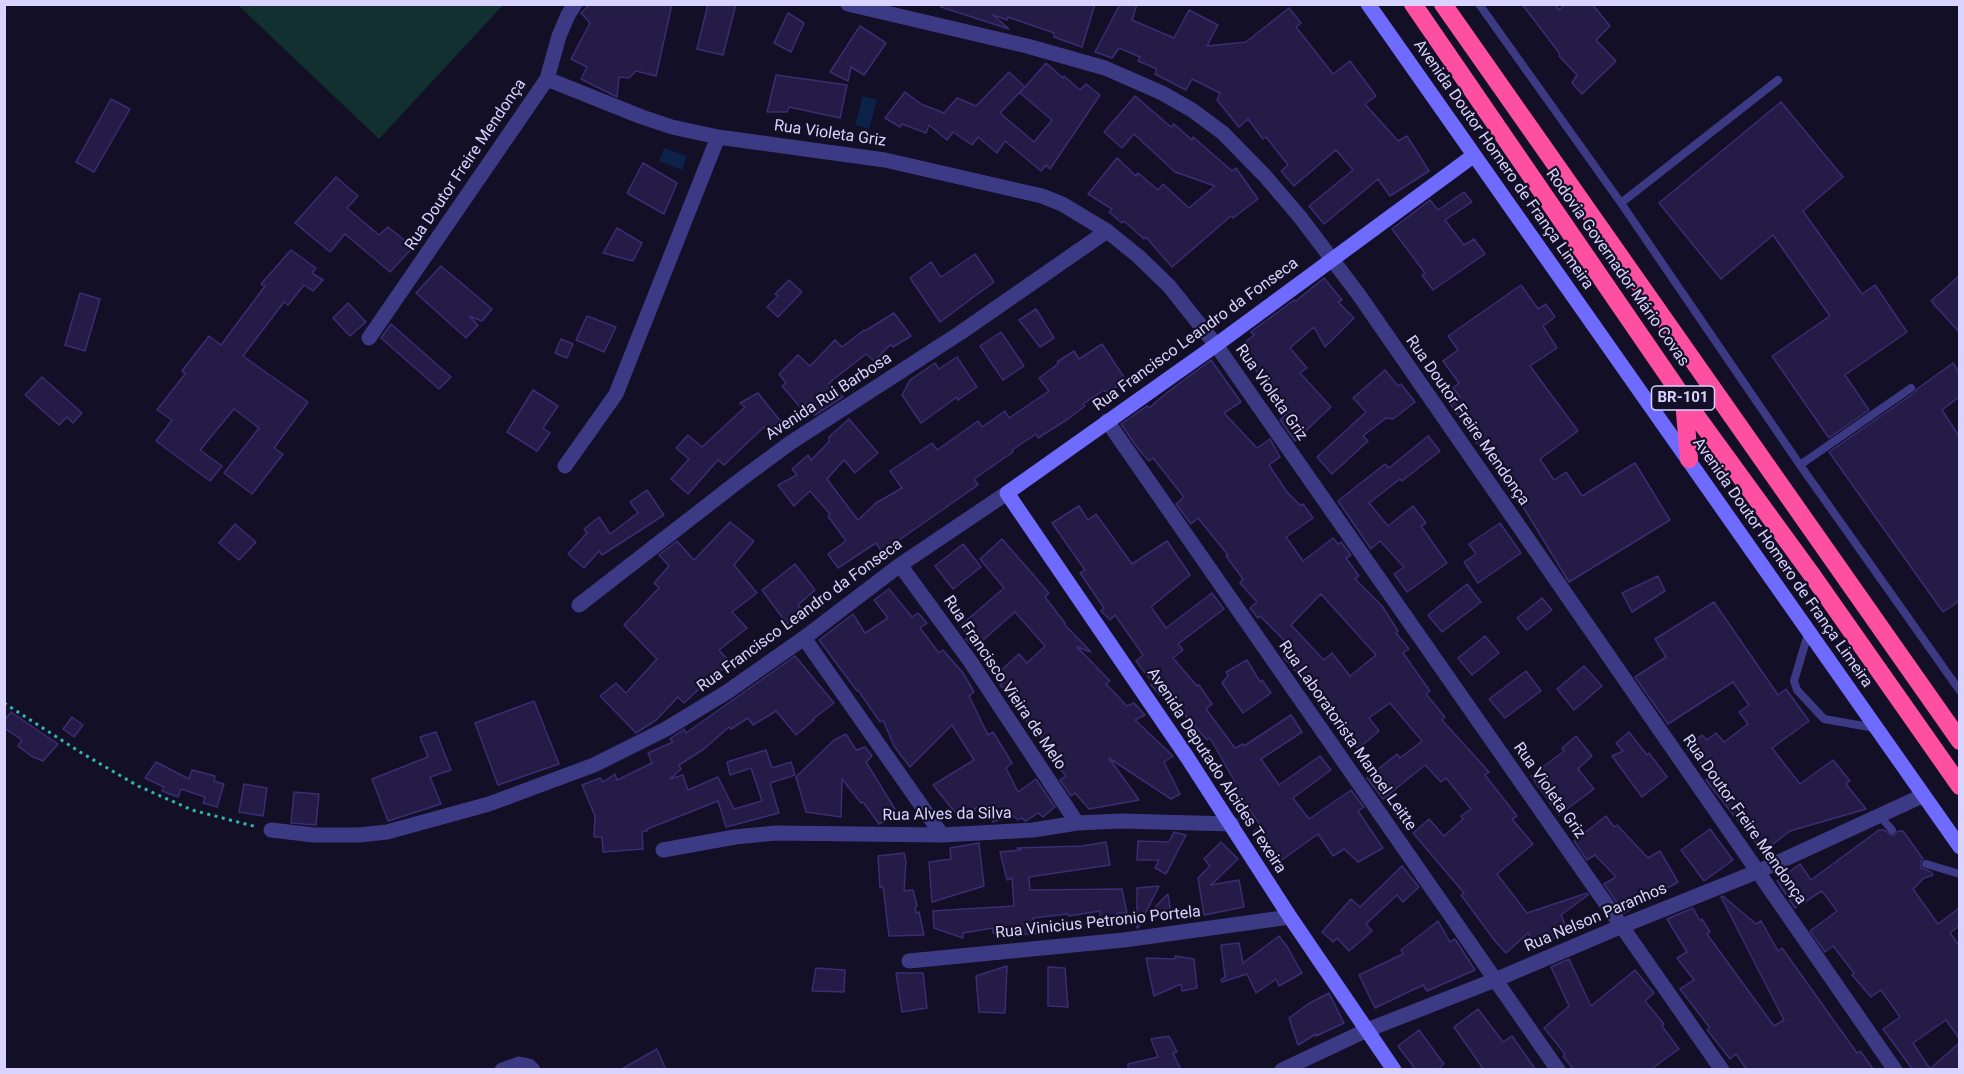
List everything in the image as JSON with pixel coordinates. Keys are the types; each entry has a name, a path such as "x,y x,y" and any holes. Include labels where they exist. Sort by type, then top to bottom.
{"highway":[{"name":"Rodovia Governador Mário Covas","path":"1413,4 1684,399 1812,575 1959,786"},
{"name":"Rodovia Governador Mário Covas","path":"1443,4 1959,741"},
{"path":"1684,399 1689,459"}],"main road":[{"name":"Avenida Doutor Homero de França Limeira","path":"1368,4 1959,847"},
{"name":"Rua Francisco Leandro da Fonseca","path":"1007,493 1216,345 1473,156"},
{"name":"Avenida Deputado Alcides Texeira","path":"1007,493 1232,824 1290,917 1394,1070"}],"street":[{"name":"Rua Doutor Freire Mendonça","path":"369,338 547,79 559,36 575,4"},
{"name":"Rua Doutor Freire Mendonça","path":"848,4 1027,46 1105,68 1162,93 1192,110 1223,133 1265,176 1359,295 1895,1070"},
{"name":"Rua Violeta Griz","path":"547,79 672,127 718,137 885,160 1042,196 1062,204 1107,231 1153,268 1216,345 1722,1070"},
{"path":"565,466 616,394 718,137"},
{"name":"Avenida Rui Barbosa","path":"579,605 790,443 999,307 1107,231"},
{"name":"Rua Laboratorista Manoel Leitte","path":"1107,421 1558,1070"},
{"name":"Rua Francisco Leandro da Fonseca","path":"271,830 338,836 387,832 489,804 594,765 666,729 727,692 804,638 900,565 1007,493"},
{"name":"Rua Francisco Vieira de Melo","path":"900,565 970,661 1077,823"},
{"path":"804,638 942,835"},
{"name":"Rua Nelson Paranhos","path":"1282,1070 1367,1030 1759,871 1922,796"},
{"name":"Rua Alves da Silva","path":"663,850 735,837 776,833 942,835 1033,830 1077,823 1153,821 1232,824"},
{"name":"Rua Vinicius Petronio Portela","path":"909,961 1124,940 1290,917"},
{"path":"502,1070 519,1064 531,1068"}],"lane":[{"path":"1479,4 1621,203 1800,465 1959,691"},
{"path":"1621,203 1778,80"},
{"path":"1800,465 1911,388"},
{"path":"1808,634 1794,681 1797,690 1824,719 1875,728"},
{"path":"1880,816 1892,830"},
{"path":"1926,864 1959,874"}],"path":[{"path":"4,703 80,752 165,799 192,810 271,830"}],"green space":[{"path":"238,5 503,5 379,139"}],"water":[{"path":"863,96 877,100 869,129 855,125"},
{"path":"664,148 687,156 682,170 659,161"}],"building":[{"path":"590,4 672,4 656,76 636,71 629,78 619,77 617,97 581,79 587,67 571,59 590,23 581,13"},
{"path":"708,4 736,4 723,55 697,49"},
{"path":"941,4 1095,4 1082,47 1054,37 1054,33 1008,17 1007,20 993,15 1009,29 941,7"},
{"path":"1120,4 1137,4 1132,20 1174,38 1189,10 1218,25 1207,46 1246,42 1289,8 1301,23 1296,27 1333,74 1350,61 1376,96 1365,104 1398,141 1407,136 1429,171 1390,196 1378,179 1324,224 1309,206 1353,170 1336,150 1294,186 1281,171 1288,165 1266,137 1263,139 1248,119 1239,127 1217,100 1220,93 1192,79 1186,90 1155,74 1157,69 1138,61 1140,57 1119,48 1112,58 1095,52"},
{"path":"1522,4 1555,4 1559,10 1566,4 1592,4 1610,26 1596,40 1616,61 1582,94 1572,83 1577,75 1559,56 1560,54"},
{"path":"788,13 804,23 791,52 774,43"},
{"path":"860,26 886,43 864,75 851,67 848,81 830,72"},
{"path":"1046,63 1080,90 1086,84 1100,95 1050,169 1046,165 1041,171 1005,141 997,153 978,137 972,145 953,132 947,140 929,125 926,133 902,124 900,127 885,118 905,92 921,104 944,113 957,98 976,106 1009,72 1025,87","holes":["1025,87 1020,93 1052,120 1034,142 1000,113"]},
{"path":"776,75 847,85 840,118 789,107 787,112 767,112"},
{"path":"1135,96 1171,127 1174,124 1192,140 1193,137 1232,171 1236,168 1258,199 1233,218 1231,216 1172,267 1146,237 1144,239 1124,221 1122,223 1109,212 1112,209 1088,194 1117,158 1136,176 1138,173 1158,190 1163,184 1189,208 1215,186 1175,172 1134,134 1122,148 1104,132"},
{"path":"111,99 130,109 94,172 76,162"},
{"path":"1781,102 1843,177 1803,211 1862,294 1875,285 1907,332 1845,375 1869,410 1829,438 1772,356 1830,316 1773,235 1721,279 1659,203"},
{"path":"643,163 677,183 664,214 627,193"},
{"path":"336,177 358,196 347,208 379,235 388,227 413,247 390,272 345,234 330,252 295,223"},
{"path":"1464,192 1472,202 1445,220 1464,245 1474,239 1485,254 1433,290 1422,275 1425,273 1392,229 1430,200 1438,210"},
{"path":"617,228 642,243 633,261 603,253"},
{"path":"291,250 316,268 312,273 323,280 313,291 304,285 288,305 284,302 243,356 308,402 274,448 283,454 252,494 224,473 259,428 234,409 200,450 222,466 210,481 156,441 172,420 157,410 185,374 182,371 209,336 221,345 265,286 261,284"},
{"path":"975,254 994,282 940,322 910,278 931,262 941,277"},
{"path":"441,266 492,309 482,321 469,316 478,325 466,338 416,293"},
{"path":"1959,276 1959,332 1931,301"},
{"path":"1324,278 1342,300 1338,302 1354,318 1325,347 1314,327 1290,348 1307,368 1300,373 1331,407 1295,441 1280,420 1289,412 1238,348 1254,335 1252,331 1294,300 1296,301"},
{"path":"789,280 802,292 778,317 767,307 778,296 775,294"},
{"path":"1521,285 1538,309 1546,304 1555,317 1543,326 1557,348 1530,366 1578,431 1540,459 1554,480 1566,472 1582,496 1635,463 1670,520 1569,582 1511,487 1508,489 1451,405 1460,397 1453,388 1459,383 1443,361 1458,350 1448,336"},
{"path":"80,293 100,299 85,351 65,345"},
{"path":"348,303 366,322 350,336 333,318"},
{"path":"1036,309 1054,338 1040,347 1019,320"},
{"path":"894,313 911,336 893,347 891,344 874,361 866,354 829,383 843,397 815,415 805,404 800,407 782,386 786,383 779,374 798,355 810,366 835,340 842,347 864,330"},
{"path":"587,316 616,327 604,352 576,340"},
{"path":"391,324 451,377 439,389 381,338"},
{"path":"1001,332 1024,366 1003,380 980,346"},
{"path":"561,339 573,344 567,358 555,353"},
{"path":"1102,344 1126,380 1107,394 1104,390 1083,404 1085,406 1068,419 1038,438 1036,434 1012,450 1013,452 974,479 978,485 882,552 876,543 838,568 828,554 846,541 828,516 830,514 810,491 794,506 778,485 797,475 792,469 808,455 811,460 829,442 829,437 849,419 878,453 855,473 844,460 827,479 858,520 876,503 902,488 890,471 932,443 937,450 978,421 982,427 1005,411 1009,418 1049,391 1039,378 1058,364 1057,362 1074,351 1079,359"},
{"path":"957,357 977,387 958,400 957,397 921,423 902,395 910,380 935,363 939,369"},
{"path":"1211,360 1241,402 1224,413 1257,448 1270,439 1280,457 1269,465 1287,492 1300,505 1303,504 1313,518 1286,537 1303,561 1333,538 1338,544 1341,542 1351,555 1346,558 1359,576 1355,579 1382,606 1398,631 1396,633 1409,649 1403,653 1430,691 1426,694 1445,717 1442,720 1489,772 1485,775 1517,816 1512,819 1533,844 1497,874 1527,913 1587,893 1588,895 1561,915 1569,933 1536,945 1528,933 1506,953 1461,895 1464,893 1413,833 1429,819 1444,836 1463,819 1461,816 1471,809 1446,778 1441,782 1425,765 1383,799 1367,778 1397,754 1400,758 1422,741 1390,703 1369,718 1379,731 1358,749 1333,718 1331,719 1323,711 1314,698 1318,695 1284,658 1293,649 1250,608 1257,602 1240,583 1243,579 1226,556 1228,555 1198,518 1191,524 1176,504 1184,497 1153,458 1149,461 1139,450 1121,424 1147,406 1149,408","holes":["1321,594 1376,655 1350,676 1332,653 1324,660 1291,625"]},
{"path":"1953,363 1959,373 1959,397 1942,410 1959,436 1959,601 1943,612 1829,452"},
{"path":"1385,370 1398,386 1401,384 1415,402 1393,419 1386,418 1363,436 1368,441 1332,474 1317,457 1366,412 1353,398"},
{"path":"42,377 82,413 73,423 67,417 59,425 25,395"},
{"path":"533,390 558,406 543,428 550,433 537,451 507,432"},
{"path":"758,393 782,423 771,434 764,427 724,465 718,460 688,494 671,479 689,459 676,448 688,435 702,447 745,407 740,403"},
{"path":"1428,436 1440,451 1369,503 1388,526 1413,506 1426,523 1421,526 1447,563 1407,592 1394,574 1404,567 1380,541 1371,549 1338,501 1385,464 1389,468"},
{"path":"647,490 664,515 602,555 599,551 584,568 568,554 587,533 584,529 599,517 610,534 638,513 630,502"},
{"path":"1079,506 1088,520 1096,514 1132,564 1167,541 1190,575 1151,607 1166,628 1212,593 1224,609 1178,644 1183,650 1173,658 1197,686 1199,685 1212,704 1206,709 1235,748 1243,744 1244,746 1291,715 1302,732 1261,759 1279,785 1320,756 1331,770 1293,798 1309,819 1351,790 1364,807 1358,811 1383,848 1358,862 1344,849 1333,856 1318,834 1279,862 1267,849 1253,832 1261,826 1231,784 1235,782 1210,738 1207,740 1173,699 1168,704 1151,685 1153,683 1136,661 1143,655 1115,615 1110,620 1101,611 1104,608 1080,573 1085,570 1052,523"},
{"path":"730,522 754,541 734,565 757,593 732,612 747,628 719,650 731,663 684,703 678,697 656,720 636,733 600,696 616,683 626,693 657,659 624,625 659,588 654,583 669,566 659,555 677,541 694,560"},
{"path":"1500,523 1521,553 1478,583 1464,562 1476,554 1469,544"},
{"path":"235,524 256,542 239,560 219,543"},
{"path":"1002,539 1049,593 1045,597 1064,624 1091,652 1077,647 1110,681 1106,684 1127,706 1134,703 1145,715 1135,720 1173,756 1164,762 1180,794 1171,799 1109,758 1139,800 1089,809 1075,793 1071,796 1060,780 1066,776 1041,744 1045,741 1030,727 1010,702 1013,700 1000,685 1005,680 998,673 1019,654 1027,663 1045,646 1015,612 974,648 966,639 969,636 960,626 1004,588 980,559"},
{"path":"963,544 981,567 953,589 935,566"},
{"path":"795,564 815,590 798,605 803,611 787,624 762,590"},
{"path":"1658,576 1665,591 1632,612 1622,593"},
{"path":"1467,584 1481,602 1442,632 1428,615"},
{"path":"889,589 912,617 918,613 927,623 920,628 939,653 943,650 963,673 974,692 969,696 988,735 993,732 1012,763 1006,768 1018,792 1036,779 1055,807 1043,817 1038,813 1026,821 1021,818 1018,820 1011,814 993,822 989,805 975,808 975,811 963,819 958,816 933,785 974,760 952,725 910,767 894,746 883,720 880,722 819,640 853,614 865,633 888,618 874,600"},
{"path":"1542,598 1552,610 1527,630 1517,618"},
{"path":"1714,602 1778,695 1786,689 1809,721 1772,748 1800,784 1833,760 1850,781 1846,784 1866,809 1790,831 1763,852 1706,780 1711,775 1687,749 1702,735 1707,740 1716,733 1724,742 1748,724 1739,712 1749,705 1733,682 1668,724 1635,677 1666,657 1655,639"},
{"path":"1485,636 1499,653 1472,675 1458,658"},
{"path":"795,656 834,703 796,735 776,711 753,725 748,718 731,729 729,727 704,749 679,765 681,769 670,779 683,775 688,790 718,777 734,809 762,801 751,768 730,775 727,762 766,750 772,768 791,762 795,775 770,783 779,813 726,827 718,801 642,832 643,849 603,852 602,837 594,837 595,816 582,785 600,778 603,782 615,774 617,780 652,763 648,753 673,742 670,739 684,729 686,733"},
{"path":"1247,660 1260,682 1262,680 1271,693 1243,713 1222,683 1228,676 1226,672"},
{"path":"1584,666 1602,686 1574,710 1557,689"},
{"path":"1526,671 1541,691 1505,718 1489,699"},
{"path":"534,701 559,764 498,785 475,723"},
{"path":"11,712 58,744 43,761 31,756 18,746 22,740 4,728 4,721"},
{"path":"72,717 83,725 74,737 63,729"},
{"path":"436,732 451,770 430,777 441,804 388,821 372,779 428,757 420,737"},
{"path":"1629,732 1667,777 1642,797 1612,756 1623,751 1616,743"},
{"path":"846,734 856,750 865,747 872,756 866,762 898,814 879,824 842,779 841,817 806,812 796,777 834,740"},
{"path":"1576,736 1592,756 1578,769 1594,789 1559,815 1531,776 1564,751 1562,748"},
{"path":"156,762 189,779 192,770 215,776 214,781 224,784 217,807 203,803 205,797 181,789 178,797 162,791 164,787 145,778"},
{"path":"244,784 267,788 263,816 239,812"},
{"path":"294,792 319,794 316,825 291,823"},
{"path":"1606,816 1614,827 1617,825 1648,858 1660,851 1678,882 1624,913 1604,884 1616,877 1595,855 1587,860 1574,841"},
{"path":"1710,829 1733,860 1704,881 1681,850"},
{"path":"1879,830 1884,830 1893,836 1898,831 1903,831 1923,859 1920,863 1921,868 1933,875 1924,878 1913,889 1938,924 1959,908 1959,926 1950,933 1959,945 1959,1038 1946,1020 1913,1043 1930,1069 1959,1043 1959,1070 1913,1070 1883,1029 1900,1017 1881,990 1871,997 1852,975 1854,973 1833,946 1825,952 1810,931 1837,911 1822,891 1795,908 1777,881 1800,864 1811,880"},
{"path":"1174,832 1186,835 1166,874 1155,868 1159,860 1137,860 1138,841 1169,842"},
{"path":"1106,842 1110,865 1029,877 1030,890 1122,889 1127,913 1117,913 1118,917 1100,918 1100,911 1033,918 1036,934 1017,934 1016,930 993,933 993,928 963,933 963,938 934,928 933,911 1014,906 1012,878 1007,880 1000,852 1021,850 1017,848 1082,846"},
{"path":"1221,842 1238,859 1211,885 1239,880 1244,907 1204,915 1198,878 1210,866 1204,859"},
{"path":"979,843 984,886 932,902 929,862 951,859 950,848"},
{"path":"904,853 906,861 904,891 913,890 917,906 915,907 916,913 919,912 924,935 889,936 883,886 880,888 878,856"},
{"path":"1402,866 1419,887 1403,902 1397,895 1366,924 1372,931 1349,951 1337,938 1333,942 1322,932 1351,899 1360,907"},
{"path":"1159,886 1138,928 1137,928 1137,888"},
{"path":"1168,894 1171,914 1157,915 1156,906"},
{"path":"1723,896 1756,924 1761,921 1778,951 1782,948 1857,1053 1860,1051 1874,1070 1747,1070 1736,1054 1730,1059 1707,1030 1710,1028 1680,989 1694,980 1677,958 1687,952 1667,919 1693,908 1700,921 1702,919 1710,932 1707,934 1774,1026 1784,1020 1721,897"},
{"path":"1438,921 1450,942 1455,939 1475,970 1427,991 1423,985 1375,1008 1359,975 1403,954 1401,950"},
{"path":"1279,936 1302,973 1279,986 1276,979 1256,993 1247,974 1222,982 1221,980 1225,977 1221,945 1239,943 1243,963"},
{"path":"1175,956 1194,959 1197,988 1182,991 1181,984 1154,996 1146,958 1175,959"},
{"path":"1569,959 1591,1006 1635,970 1654,993 1645,1001 1664,1024 1662,1026 1679,1049 1650,1070 1574,1070 1563,1056 1565,1054 1544,1028 1569,1006 1551,967"},
{"path":"1007,966 1005,1013 979,1012 976,976"},
{"path":"1048,967 1065,968 1068,1007 1048,1006"},
{"path":"816,968 845,970 844,992 812,991"},
{"path":"896,973 923,973 927,1008 902,1012"},
{"path":"1329,993 1344,1023 1316,1036 1316,1034 1298,1045 1289,1018 1308,1004"},
{"path":"1478,1009 1503,1042 1512,1036 1536,1070 1484,1070 1454,1027"},
{"path":"1419,1030 1444,1064 1437,1070 1416,1070 1398,1046"},
{"path":"1169,1036 1177,1052 1173,1053 1181,1070 1128,1070 1128,1064 1158,1057 1151,1039"},
{"path":"657,1049 666,1070 620,1070"}]}
